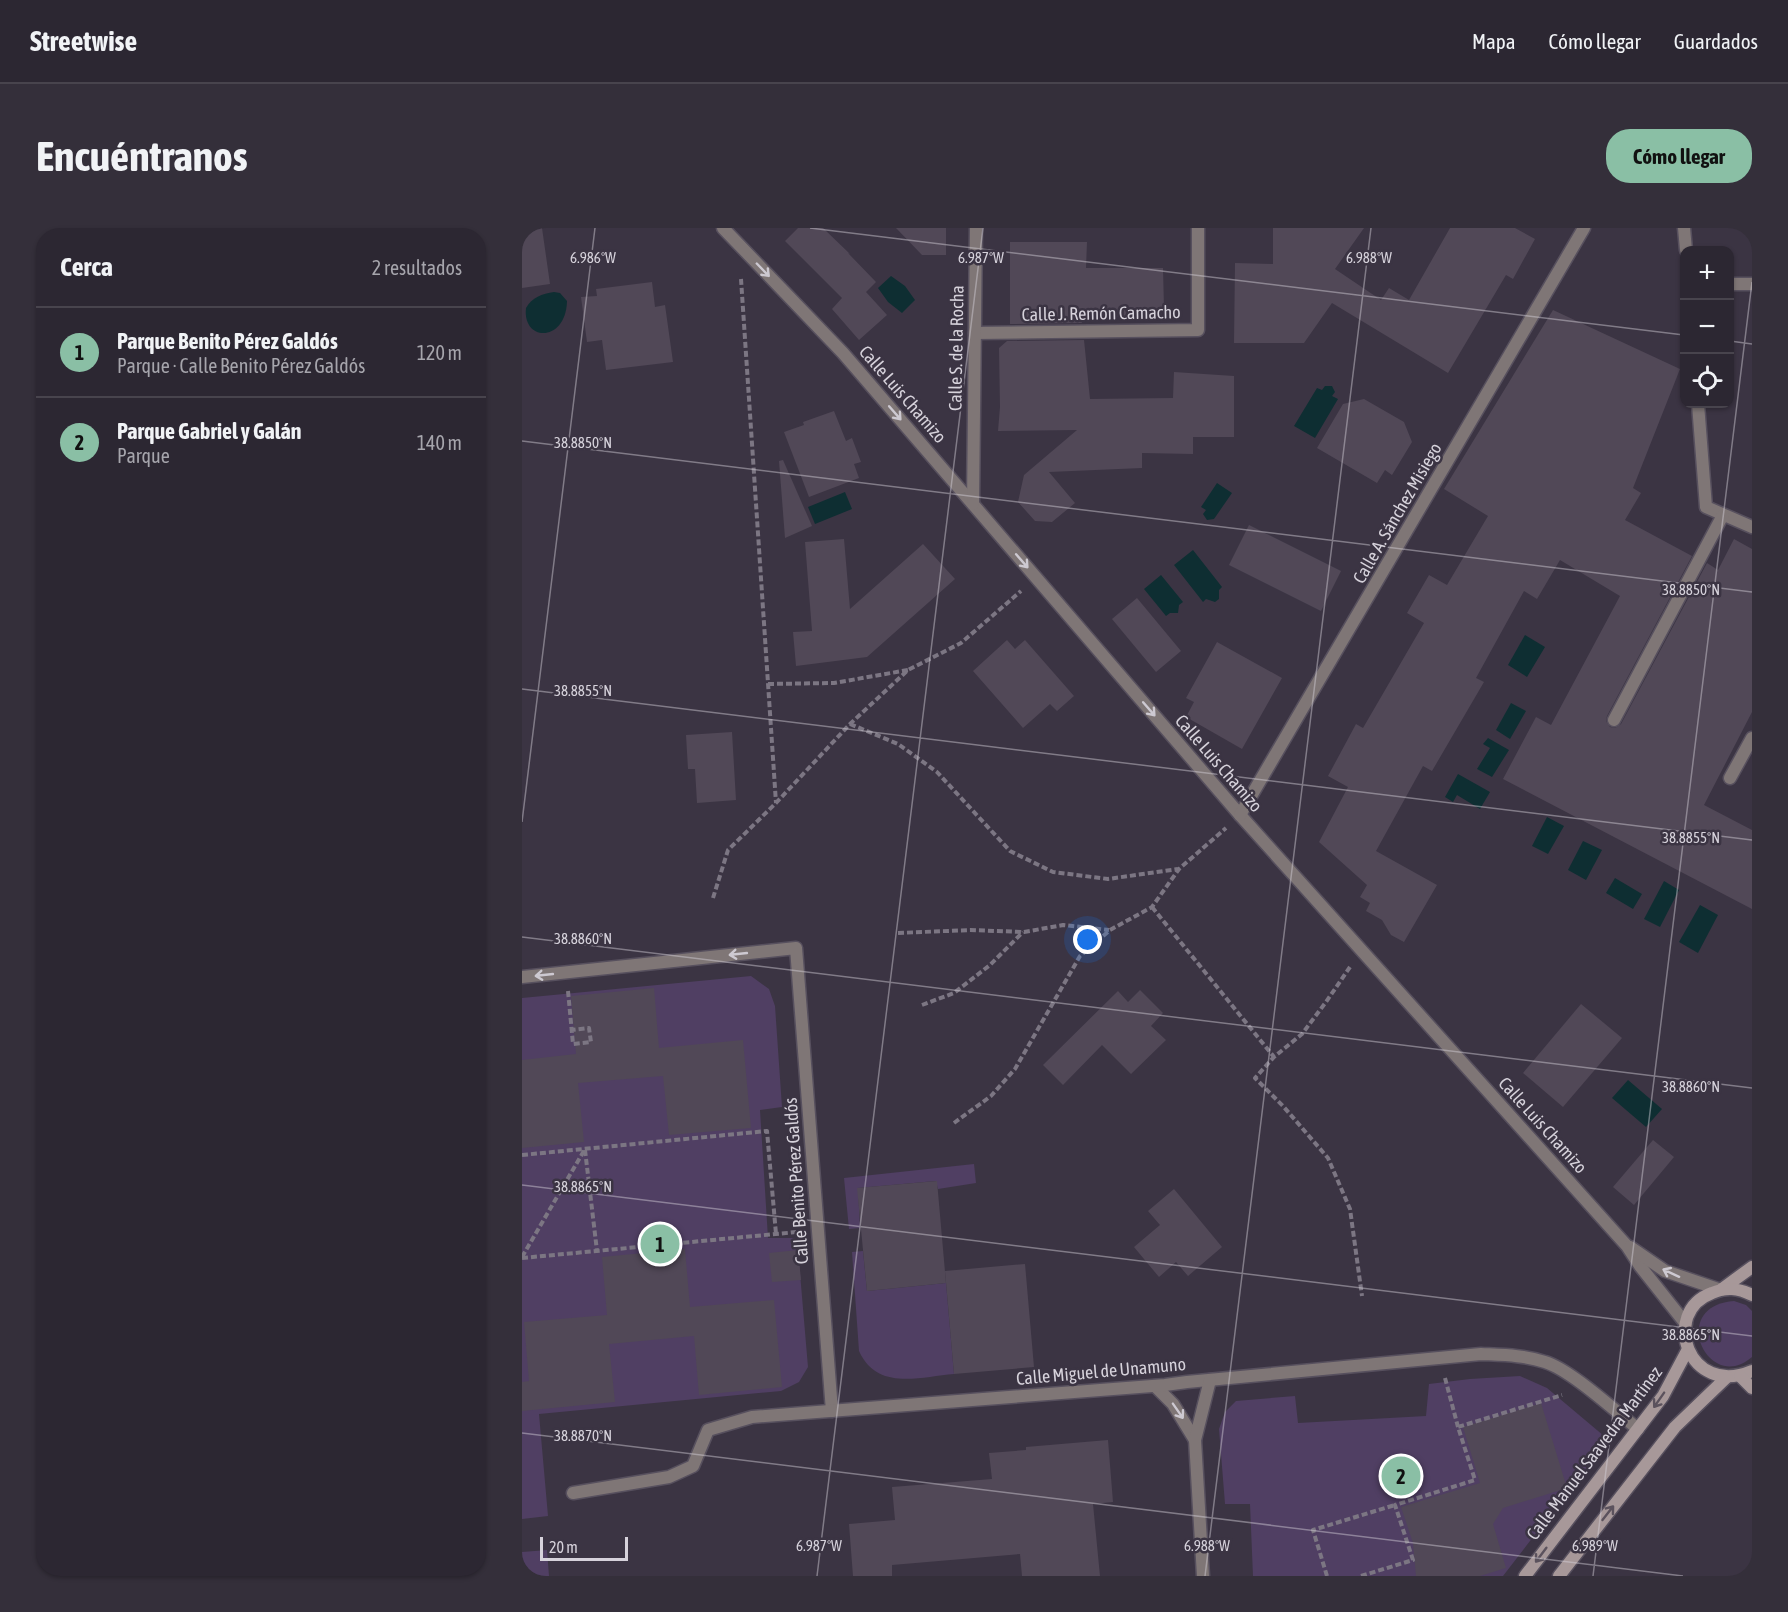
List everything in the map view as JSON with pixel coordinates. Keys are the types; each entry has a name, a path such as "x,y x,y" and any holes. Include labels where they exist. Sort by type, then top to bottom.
{"main road":[{"path":"1721,1290 1752,1267"},
{"path":"1752,1295 1732,1289 1708,1294 1697,1302 1690,1312 1685,1337 1694,1360 1704,1369 1715,1375 1740,1375 1752,1388"},
{"name":"Calle Manuel Saavedra Martínez","path":"1525,1576 1663,1396 1688,1349"},
{"path":"1559,1576 1676,1427 1740,1375"}],"street":[{"name":"Calle Luis Chamizo","path":"723,228 843,353 1240,815 1628,1246 1640,1266 1686,1324"},
{"name":"Calle S. de la Rocha","path":"973,504 976,228"},
{"name":"Calle J. Remón Camacho","path":"975,333 1198,330 1198,228"},
{"name":"Calle A. Sánchez Misiego","path":"1240,815 1584,228"},
{"path":"1684,228 1686,246"},
{"path":"1734,284 1752,284"},
{"path":"1698,408 1706,507 1752,527"},
{"path":"1614,720 1723,515"},
{"path":"1730,778 1752,738"},
{"name":"Calle Benito Pérez Galdós","path":"566,972 796,948 832,1411"},
{"path":"522,977 566,972"},
{"path":"1628,1246 1665,1271 1721,1290"},
{"name":"Calle Miguel de Unamuno","path":"573,1493 669,1477 693,1466 708,1430 752,1418 1155,1386 1481,1354 1522,1356 1547,1362 1593,1393 1638,1429"},
{"path":"1203,1576 1195,1440 1210,1380"},
{"path":"1155,1386 1173,1404 1195,1440"}],"path":[{"path":"739,245 776,803"},
{"path":"713,898 728,850 850,724 908,670 961,643 1005,607 1036,577"},
{"path":"768,684 834,683 908,670"},
{"path":"850,724 898,744 937,772 1010,851 1053,872 1108,879 1179,869"},
{"path":"954,1123 991,1096 1015,1069 1080,956 1110,930 1152,907 1179,869 1240,815"},
{"path":"1152,907 1274,1057"},
{"path":"898,933 970,930 1024,932 1063,925 1110,930"},
{"path":"922,1005 954,993 990,965 1024,932"},
{"path":"1361,950 1302,1034 1274,1057 1256,1078 1328,1158 1350,1209 1362,1296"},
{"path":"566,972 573,1044 591,1042 589,1028 572,1030"},
{"path":"522,1155 767,1131 776,1234"},
{"path":"585,1148 597,1251"},
{"path":"522,1258 585,1148"},
{"path":"522,1258 800,1232"},
{"path":"1328,1576 1313,1530 1475,1480 1440,1358"},
{"path":"1458,1427 1565,1394"},
{"path":"1361,1576 1413,1560 1395,1505"}],"shaded area":[{"path":"891,276 905,286 915,300 902,313 888,302 878,288"},
{"path":"554,292 560,293 567,301 565,315 560,325 553,331 537,332 527,319 526,308 538,297"},
{"path":"1325,386 1332,386 1335,392 1332,396 1338,399 1315,438 1294,426 1317,388 1322,390"},
{"path":"1217,483 1232,493 1214,519 1207,520 1203,514 1206,510 1201,507"},
{"path":"845,492 852,509 815,524 808,507"},
{"path":"1193,550 1222,587 1219,590 1219,599 1215,602 1206,599 1203,602 1174,565"},
{"path":"1161,575 1183,602 1179,605 1178,613 1170,613 1166,616 1144,589"},
{"path":"1525,635 1545,647 1527,677 1508,665"},
{"path":"1511,703 1526,711 1510,739 1496,730"},
{"path":"1488,738 1509,750 1492,777 1477,769 1490,748 1483,744"},
{"path":"1458,774 1490,792 1480,809 1457,795 1453,802 1445,797"},
{"path":"1547,817 1564,826 1548,854 1532,846"},
{"path":"1583,841 1602,850 1586,880 1568,870"},
{"path":"1615,878 1642,894 1633,909 1606,893"},
{"path":"1664,881 1679,890 1660,927 1644,919"},
{"path":"1700,905 1718,915 1698,953 1679,942"},
{"path":"751,976 769,989 775,1006 782,1107 760,1110 768,1238 797,1238 808,1367 799,1382 781,1391 539,1414 548,1516 522,1519 522,998"},
{"path":"1628,1080 1662,1109 1646,1127 1612,1098"},
{"path":"974,1164 976,1183 938,1189 936,1181 858,1188 860,1228 849,1229 844,1178"},
{"path":"863,1251 867,1291 946,1283 954,1374 900,1379 877,1372 867,1364 859,1351 852,1252"},
{"path":"1734,1301 1746,1305 1752,1311 1752,1357 1736,1366 1721,1365 1709,1357 1701,1345 1699,1331 1702,1317 1714,1306"},
{"path":"1520,1376 1547,1388 1604,1436 1601,1449 1503,1576 1253,1576 1250,1504 1225,1504 1219,1429 1225,1412 1236,1401 1295,1396 1298,1423 1426,1416 1429,1384"},
{"path":"547,1550 549,1576 522,1576 522,1552"}],"building":[{"path":"522,228 542,228 550,284 522,288"},
{"path":"798,228 823,228 876,282 866,292 887,315 859,340 832,309 842,298 785,241"},
{"path":"896,228 946,228 946,255 922,255"},
{"path":"1273,228 1364,228 1335,269 1381,300 1389,288 1409,300 1450,228 1515,228 1535,239 1513,279 1506,275 1448,373 1332,303 1304,343 1234,343 1235,263 1273,264"},
{"path":"1010,242 1087,242 1086,268 1163,268 1164,308 1161,314 1155,317 1082,317 1082,323 1010,324"},
{"path":"652,282 655,307 665,305 673,362 606,370 602,340 587,342 581,297 597,296 596,289"},
{"path":"1553,310 1680,369 1633,488 1641,493 1625,520 1692,556 1606,721 1610,727 1615,728 1621,724 1707,563 1718,570 1734,539 1752,549 1752,712 1704,805 1752,830 1752,909 1503,779 1536,717 1551,725 1620,596 1560,560 1537,599 1524,591 1476,678 1484,682 1432,771 1423,766 1376,851 1437,885 1404,942 1391,935 1382,920 1366,911 1370,903 1360,897 1367,885 1319,842 1348,787 1328,776 1356,724 1363,728 1424,623 1407,613 1429,575 1447,585 1488,516 1444,489"},
{"path":"1084,340 1090,399 1173,398 1174,372 1234,376 1234,437 1193,437 1193,454 1142,453 1142,468 1049,472 1075,503 1052,522 1035,521 1018,502 1024,475 1077,430 998,431 999,348 1007,341"},
{"path":"1364,399 1404,422 1412,442 1392,475 1385,470 1377,483 1317,448 1343,404"},
{"path":"834,411 846,441 852,438 861,462 854,464 859,478 809,497 784,432 804,425 803,422"},
{"path":"783,460 812,526 785,538 779,461"},
{"path":"1249,525 1341,571 1321,611 1229,565"},
{"path":"844,539 850,609 923,544 955,579 867,657 796,666 793,632 812,631 805,542"},
{"path":"1137,598 1181,651 1156,672 1112,619"},
{"path":"1007,640 1015,649 1025,640 1074,696 1057,711 1050,704 1023,728 973,671"},
{"path":"1217,642 1282,678 1242,749 1186,717 1194,702 1186,698"},
{"path":"732,732 736,800 697,803 695,769 688,769 686,735"},
{"path":"654,988 659,1048 743,1040 751,1128 669,1135 663,1076 578,1083 584,1142 522,1148 522,1060 576,1054 571,996"},
{"path":"1140,990 1163,1013 1151,1026 1166,1040 1131,1074 1102,1045 1063,1085 1043,1065 1118,991 1128,1002"},
{"path":"1581,1004 1622,1038 1563,1107 1523,1073"},
{"path":"1653,1140 1674,1157 1634,1205 1613,1187"},
{"path":"937,1181 946,1283 867,1291 857,1188"},
{"path":"1174,1189 1222,1247 1188,1276 1176,1262 1159,1277 1134,1247 1160,1225 1148,1211"},
{"path":"685,1249 690,1307 774,1300 782,1387 699,1395 694,1336 609,1344 615,1402 522,1411 522,1382 529,1381 524,1322 607,1315 602,1257"},
{"path":"798,1250 801,1280 772,1282 769,1253"},
{"path":"1025,1264 1034,1367 954,1374 945,1271"},
{"path":"1541,1403 1567,1488 1503,1508 1493,1524 1506,1568 1480,1576 1416,1576 1413,1543 1401,1507 1480,1483 1463,1427"},
{"path":"1108,1440 1113,1502 1093,1504 1100,1576 1022,1576 1020,1554 892,1565 892,1576 853,1576 849,1524 895,1520 892,1487 992,1479 989,1453 1026,1450 1026,1447"}],"place":[{"name":"Parque Benito Pérez Galdós","path":"660,1244"},
{"name":"Parque Gabriel y Galán","path":"1401,1476"}]}
